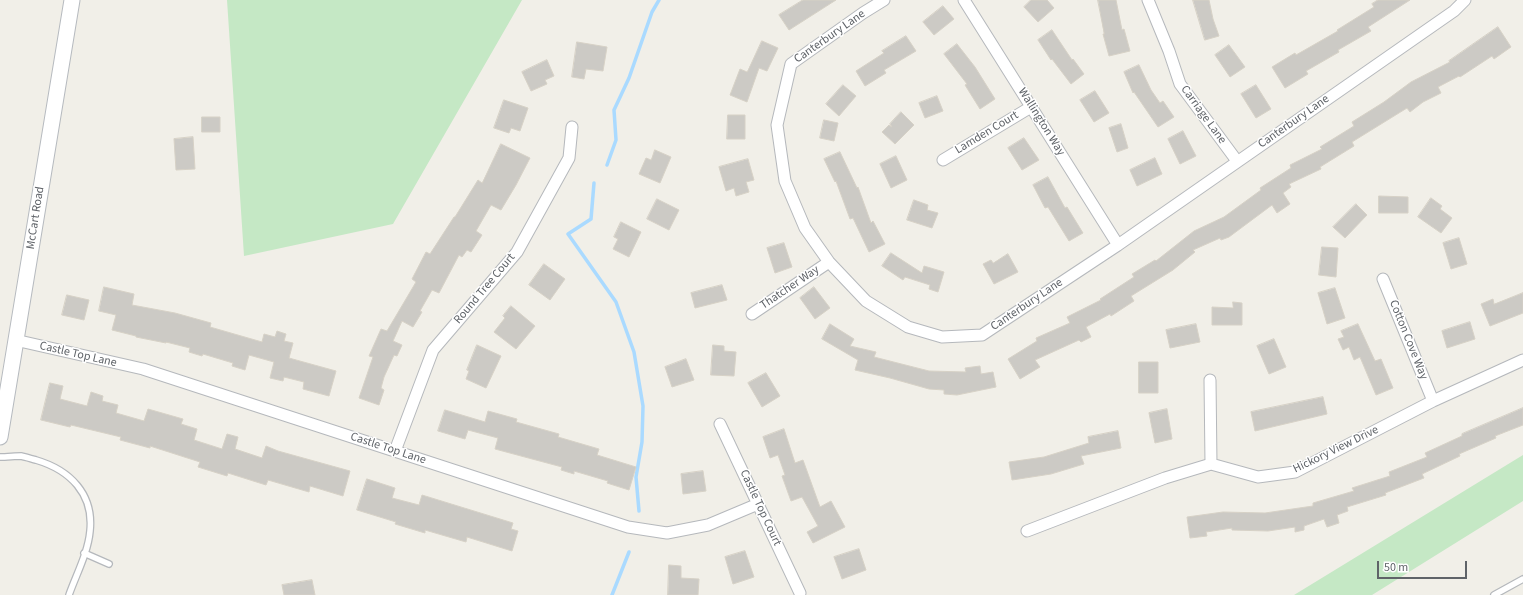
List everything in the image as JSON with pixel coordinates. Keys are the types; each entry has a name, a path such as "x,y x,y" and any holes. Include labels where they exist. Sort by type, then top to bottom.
{"street":[{"name":"McCart Road","path":"0,437 72,0"},
{"name":"Canterbury Lane","path":"884,0 791,64 777,126 785,181 805,228 829,262 866,301 908,327 942,337 982,335 1118,245 1454,11 1465,0"},
{"name":"Wallington Way","path":"964,0 1118,245"},
{"name":"Carriage Lane","path":"1148,0 1169,51 1180,84 1237,161"},
{"name":"Lamden Court","path":"942,160 1031,107"},
{"name":"Round Tree Court","path":"395,451 434,350 517,252 569,158 572,127"},
{"name":"Thatcher Way","path":"752,314 829,262"},
{"name":"Cotton Cove Way","path":"1383,279 1433,401"},
{"name":"Castle Top Lane","path":"15,340 142,369 628,527 667,533 708,525 758,504"},
{"name":"Hickory View Drive","path":"1211,464 1258,477 1295,472 1433,401 1523,360"},
{"path":"1027,531 1165,478 1211,464 1210,380"},
{"name":"Castle Top Court","path":"720,424 800,593"}],"lane":[{"path":"0,457 22,456 44,463 63,472 79,487 87,501 91,518 90,532 69,595"},
{"path":"84,553 110,564"},
{"path":"1494,595 1523,579"}],"green space":[{"path":"227,0 522,0 393,224 244,256"},
{"path":"1523,455 1523,501 1372,595 1294,595"}],"building":[{"path":"803,0 836,0 789,30 779,15"},
{"path":"1031,0 1047,0 1054,8 1038,22 1024,7"},
{"path":"1098,0 1116,0 1122,30 1124,29 1130,51 1109,56 1103,34"},
{"path":"1193,0 1209,0 1213,19 1219,36 1205,40"},
{"path":"1378,0 1410,0 1368,27 1371,31 1306,71 1308,74 1285,88 1272,67 1295,53 1296,55 1338,31 1337,30 1374,7 1372,4"},
{"path":"943,6 954,19 934,35 923,22"},
{"path":"1498,27 1511,47 1494,59 1492,56 1460,77 1459,76 1438,87 1441,93 1423,102 1410,112 1407,108 1352,142 1354,146 1320,167 1321,169 1289,184 1291,187 1283,193 1290,204 1277,213 1272,205 1229,237 1221,240 1220,238 1193,250 1195,252 1173,270 1131,296 1134,301 1111,316 1110,314 1086,327 1091,337 1081,342 1079,340 1035,360 1040,367 1020,379 1008,359 1037,341 1036,338 1070,323 1067,317 1101,300 1100,299 1134,277 1132,274 1155,260 1156,261 1194,231 1224,217 1261,190 1260,188 1291,168 1290,165 1322,149 1320,147 1354,126 1352,122 1384,102 1411,82 1450,62 1449,61"},
{"path":"1052,30 1072,60 1073,59 1084,74 1071,84 1052,59 1051,60 1038,40"},
{"path":"906,36 916,51 884,70 886,73 865,86 856,71 884,53 882,51"},
{"path":"762,41 778,48 767,71 759,68 747,102 730,95 740,69 747,72"},
{"path":"577,42 607,47 603,71 586,69 584,79 572,77"},
{"path":"957,44 975,67 995,99 980,109 965,85 967,84 944,54"},
{"path":"1229,45 1245,67 1230,77 1215,55"},
{"path":"547,60 554,76 545,80 547,84 531,91 522,72"},
{"path":"1139,65 1151,90 1160,103 1163,101 1174,117 1158,127 1134,92 1133,93 1124,72"},
{"path":"843,85 856,96 839,116 826,104"},
{"path":"1256,85 1271,109 1256,118 1241,94"},
{"path":"1095,91 1109,113 1094,122 1080,100"},
{"path":"937,96 943,111 925,118 919,103"},
{"path":"504,100 528,108 520,131 511,128 509,133 494,128"},
{"path":"901,112 914,125 895,144 882,132 889,125 892,127 890,124"},
{"path":"728,115 745,115 745,139 727,139"},
{"path":"202,117 220,117 220,132 202,132"},
{"path":"824,120 838,123 834,141 820,138"},
{"path":"1121,124 1128,148 1117,152 1109,128"},
{"path":"1183,131 1196,156 1180,164 1168,139"},
{"path":"193,137 195,169 176,170 174,139"},
{"path":"1024,138 1039,160 1022,170 1008,148"},
{"path":"501,144 530,158 516,185 501,210 491,205 476,231 482,235 471,252 467,250 462,257 459,255 439,293 432,290 413,327 402,321 393,341 402,345 397,356 394,355 384,377 381,388 384,390 379,405 359,398 373,357 369,356 381,329 387,331 416,282 412,279 426,252 430,254 478,180 482,183"},
{"path":"655,150 671,157 660,183 639,174 646,158 651,160"},
{"path":"840,152 857,188 858,187 871,223 873,221 885,244 869,252 853,218 850,219 836,181 835,182 824,159"},
{"path":"896,156 907,180 891,188 880,164"},
{"path":"1155,158 1162,174 1137,186 1130,170"},
{"path":"748,159 754,180 746,182 749,192 736,196 734,188 726,191 719,167"},
{"path":"1048,177 1065,208 1067,207 1083,233 1069,241 1048,207 1045,208 1033,185"},
{"path":"1379,196 1408,197 1408,213 1379,213"},
{"path":"1431,198 1442,206 1440,209 1452,218 1441,233 1418,217"},
{"path":"657,199 679,210 669,230 647,219"},
{"path":"914,200 928,205 927,210 938,213 932,228 907,220"},
{"path":"1356,204 1367,215 1345,238 1333,227"},
{"path":"621,222 641,232 629,257 613,249 618,239 614,237"},
{"path":"1459,238 1467,264 1451,269 1443,243"},
{"path":"784,243 792,267 775,273 767,248"},
{"path":"1322,247 1338,248 1336,277 1319,275"},
{"path":"891,253 922,273 924,266 944,272 938,292 929,289 930,285 905,277 903,280 882,266"},
{"path":"1008,254 1018,272 994,284 983,264 991,260 993,263"},
{"path":"544,264 565,279 550,300 529,285"},
{"path":"722,285 727,300 695,308 691,293"},
{"path":"104,287 134,294 132,305 175,313 211,323 210,327 262,342 264,334 275,337 277,331 286,334 284,341 293,343 289,358 336,371 329,396 303,389 304,382 284,377 283,381 270,378 274,362 249,355 245,370 232,366 233,363 203,354 202,356 189,352 190,348 136,337 112,330 116,315 99,311"},
{"path":"814,287 830,308 815,319 800,298"},
{"path":"1335,288 1345,318 1327,324 1318,293"},
{"path":"1523,293 1523,313 1490,326 1481,304 1493,299 1494,304"},
{"path":"67,295 89,300 84,320 62,315"},
{"path":"1233,302 1242,303 1242,325 1212,325 1212,307 1233,308"},
{"path":"511,306 535,326 516,349 494,332 505,318 503,316"},
{"path":"1470,322 1475,339 1447,348 1442,331"},
{"path":"830,324 854,339 850,346 876,352 874,357 929,371 966,372 965,368 980,366 981,374 993,372 996,387 957,395 944,394 944,390 929,389 855,370 858,360 822,339"},
{"path":"1196,324 1200,342 1170,348 1166,330"},
{"path":"1358,324 1375,361 1381,359 1393,388 1376,395 1360,357 1354,360 1349,347 1343,350 1338,339 1344,337 1341,331"},
{"path":"1274,339 1286,367 1269,374 1257,346"},
{"path":"477,345 501,356 486,388 466,379 469,371 467,370"},
{"path":"713,345 724,346 724,351 736,352 734,376 711,375"},
{"path":"686,359 694,380 672,387 665,367"},
{"path":"1139,362 1158,362 1158,393 1139,393"},
{"path":"766,373 780,396 762,407 748,383"},
{"path":"50,383 63,386 60,399 87,406 91,392 103,396 102,401 118,405 116,413 144,421 148,409 183,419 181,424 197,429 194,440 222,449 227,434 238,437 235,449 262,458 266,446 278,451 350,471 343,496 310,486 309,492 268,480 266,485 228,473 227,476 198,467 200,462 150,446 150,448 120,440 121,437 71,425 70,427 41,420"},
{"path":"1323,397 1327,414 1255,431 1251,412"},
{"path":"1523,408 1523,425 1495,436 1496,438 1459,454 1460,456 1422,474 1424,478 1385,493 1386,495 1347,507 1348,511 1337,515 1339,523 1327,527 1324,519 1304,526 1304,530 1295,532 1295,527 1268,531 1232,530 1232,528 1206,532 1207,536 1190,538 1187,517 1223,512 1265,513 1313,506 1313,503 1354,491 1352,488 1390,476 1389,472 1427,457 1425,453 1462,436 1462,434"},
{"path":"1167,409 1172,439 1155,443 1149,413"},
{"path":"445,410 485,422 488,411 517,419 516,422 559,434 558,437 599,449 597,455 636,467 629,490 607,483 608,481 574,471 574,474 561,470 562,467 495,449 498,438 468,430 465,439 438,431"},
{"path":"784,429 795,463 803,460 820,507 831,501 845,527 813,543 807,532 818,526 802,497 791,501 782,476 785,475 778,455 770,458 763,437"},
{"path":"1118,431 1121,448 1081,456 1084,464 1051,474 1012,480 1009,462 1044,457 1089,443 1088,437"},
{"path":"703,471 706,491 683,494 681,474"},
{"path":"367,479 395,488 392,498 419,505 422,495 513,523 511,529 518,531 512,551 467,537 466,542 425,530 425,533 357,510"},
{"path":"859,549 866,570 842,579 834,557"},
{"path":"745,551 754,577 733,584 725,557"},
{"path":"669,565 681,566 681,578 699,579 698,595 668,595"},
{"path":"312,580 315,595 284,595 282,585"}],"waterway":[{"path":"607,165 616,140 614,110 629,78 652,12 659,0"},
{"path":"594,183 591,219 568,234 616,302 634,352 643,406 642,442 636,477 639,511"},
{"path":"612,595 629,552"}]}
